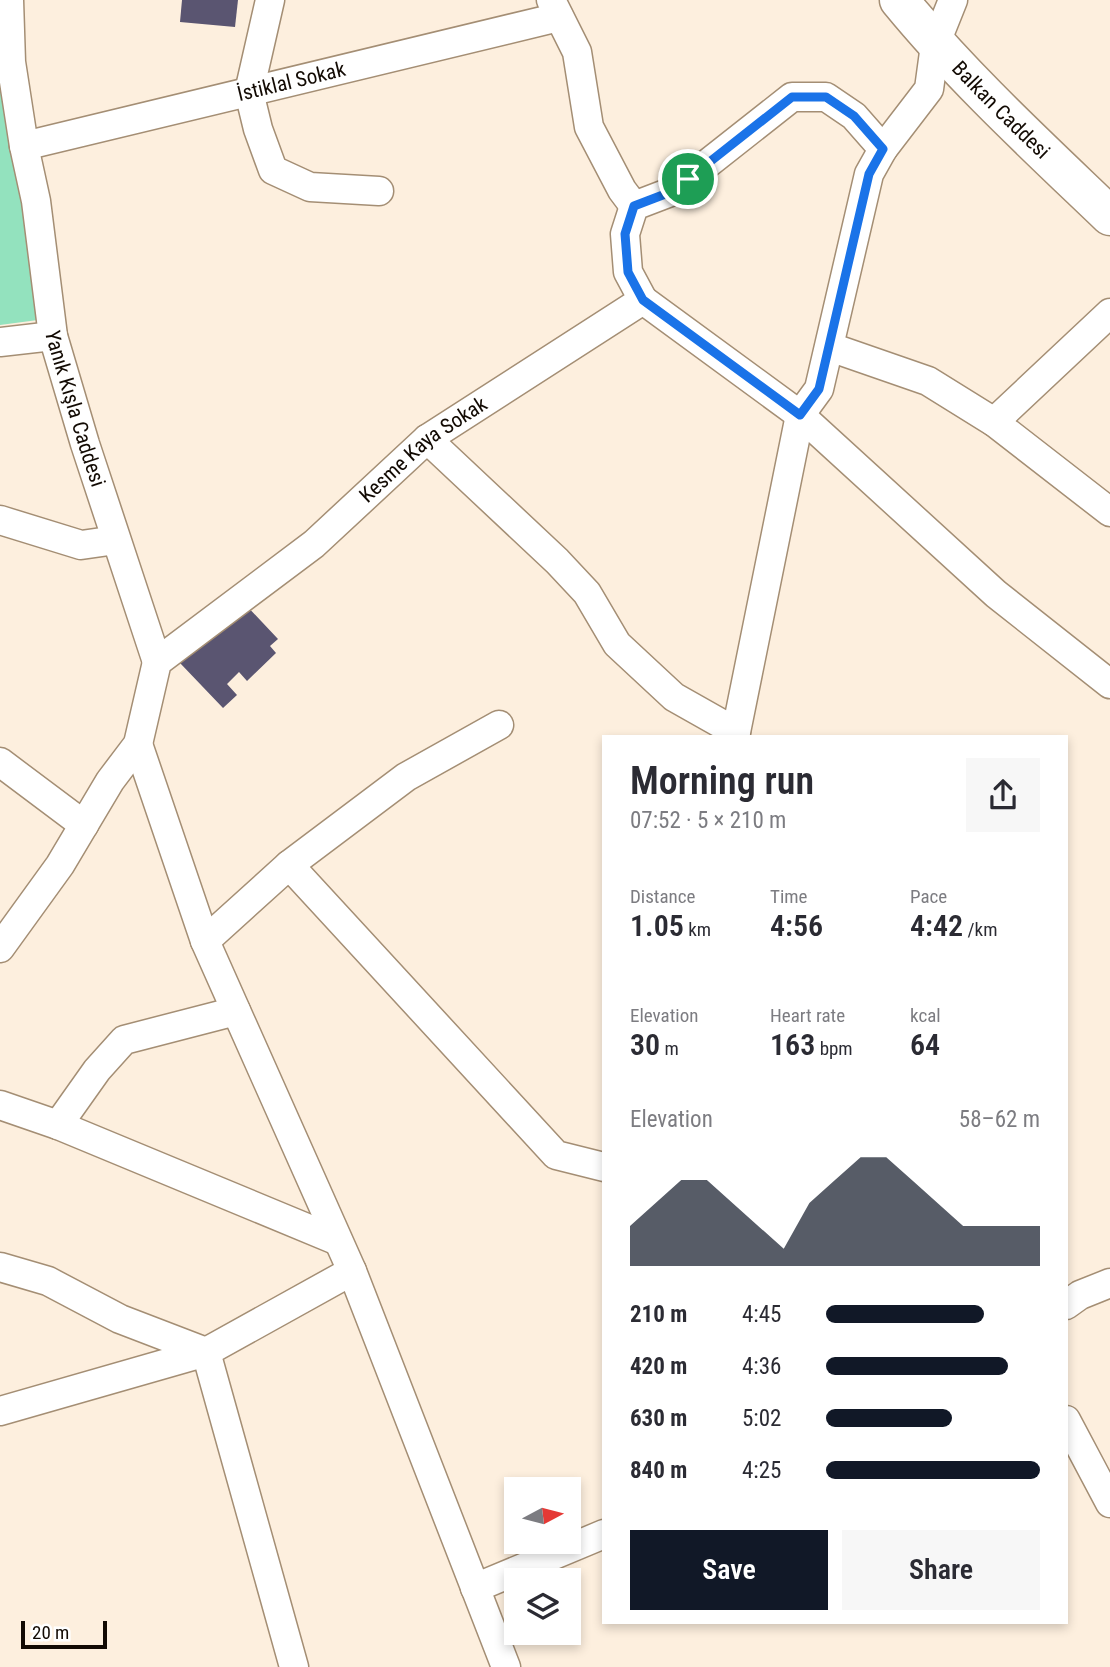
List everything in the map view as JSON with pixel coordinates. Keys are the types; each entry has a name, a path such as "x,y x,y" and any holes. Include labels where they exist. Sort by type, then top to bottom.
{"main road":[{"name":"Balkan Caddesi","path":"899,0 971,82 1110,216"}],"street":[{"path":"270,0 249,92 258,129 273,170 310,187 379,191"},
{"path":"428,439 557,561 587,593 617,644 626,653 674,697 735,735 800,415 819,389 869,174 883,149 929,89 936,45 953,0"},
{"path":"555,8 577,52 589,127 622,190 634,206"},
{"name":"İstiklal Sokak","path":"24,146 249,92 555,8"},
{"name":"Yanık Kışla Caddesi","path":"6,15 24,146 36,201 53,336 157,662"},
{"path":"634,206 668,193 792,97 826,97 854,116 883,149"},
{"path":"634,206 625,234 628,272 643,300 800,415 996,594 1110,684"},
{"name":"Kesme Kaya Sokak","path":"157,662 314,544 428,439 643,300"},
{"path":"994,422 1110,313"},
{"path":"0,342 53,336"},
{"path":"830,347 928,381 994,422 1110,512"},
{"path":"0,520 81,545 116,540"},
{"path":"0,948 60,865 110,781 138,744 157,662"},
{"path":"205,941 289,865 406,776 499,725"},
{"path":"138,744 205,941 352,1272 506,1667"},
{"path":"0,762 84,825"},
{"path":"289,865 556,1155 602,1166"},
{"path":"58,1125 97,1070 124,1040 236,1010"},
{"path":"0,1105 58,1125 338,1241"},
{"path":"0,1266 48,1281 120,1319 206,1352"},
{"path":"0,1411 206,1352 352,1272"},
{"path":"1068,1304 1080,1295 1110,1283"},
{"path":"206,1352 294,1667"},
{"path":"1068,1424 1110,1503"},
{"path":"475,1588 602,1535"}],"green space":[{"path":"0,64 53,318 0,325"}],"building":[{"path":"182,0 238,0 235,27 180,22"},
{"path":"244,603 278,639 270,646 276,653 247,681 239,672 227,684 237,695 223,708 180,663"}],"route":[{"path":"792,97 826,97 854,116 883,149 869,174 819,389 800,415 643,300 628,272 625,234 634,206 668,193 688,179 792,97"}]}
